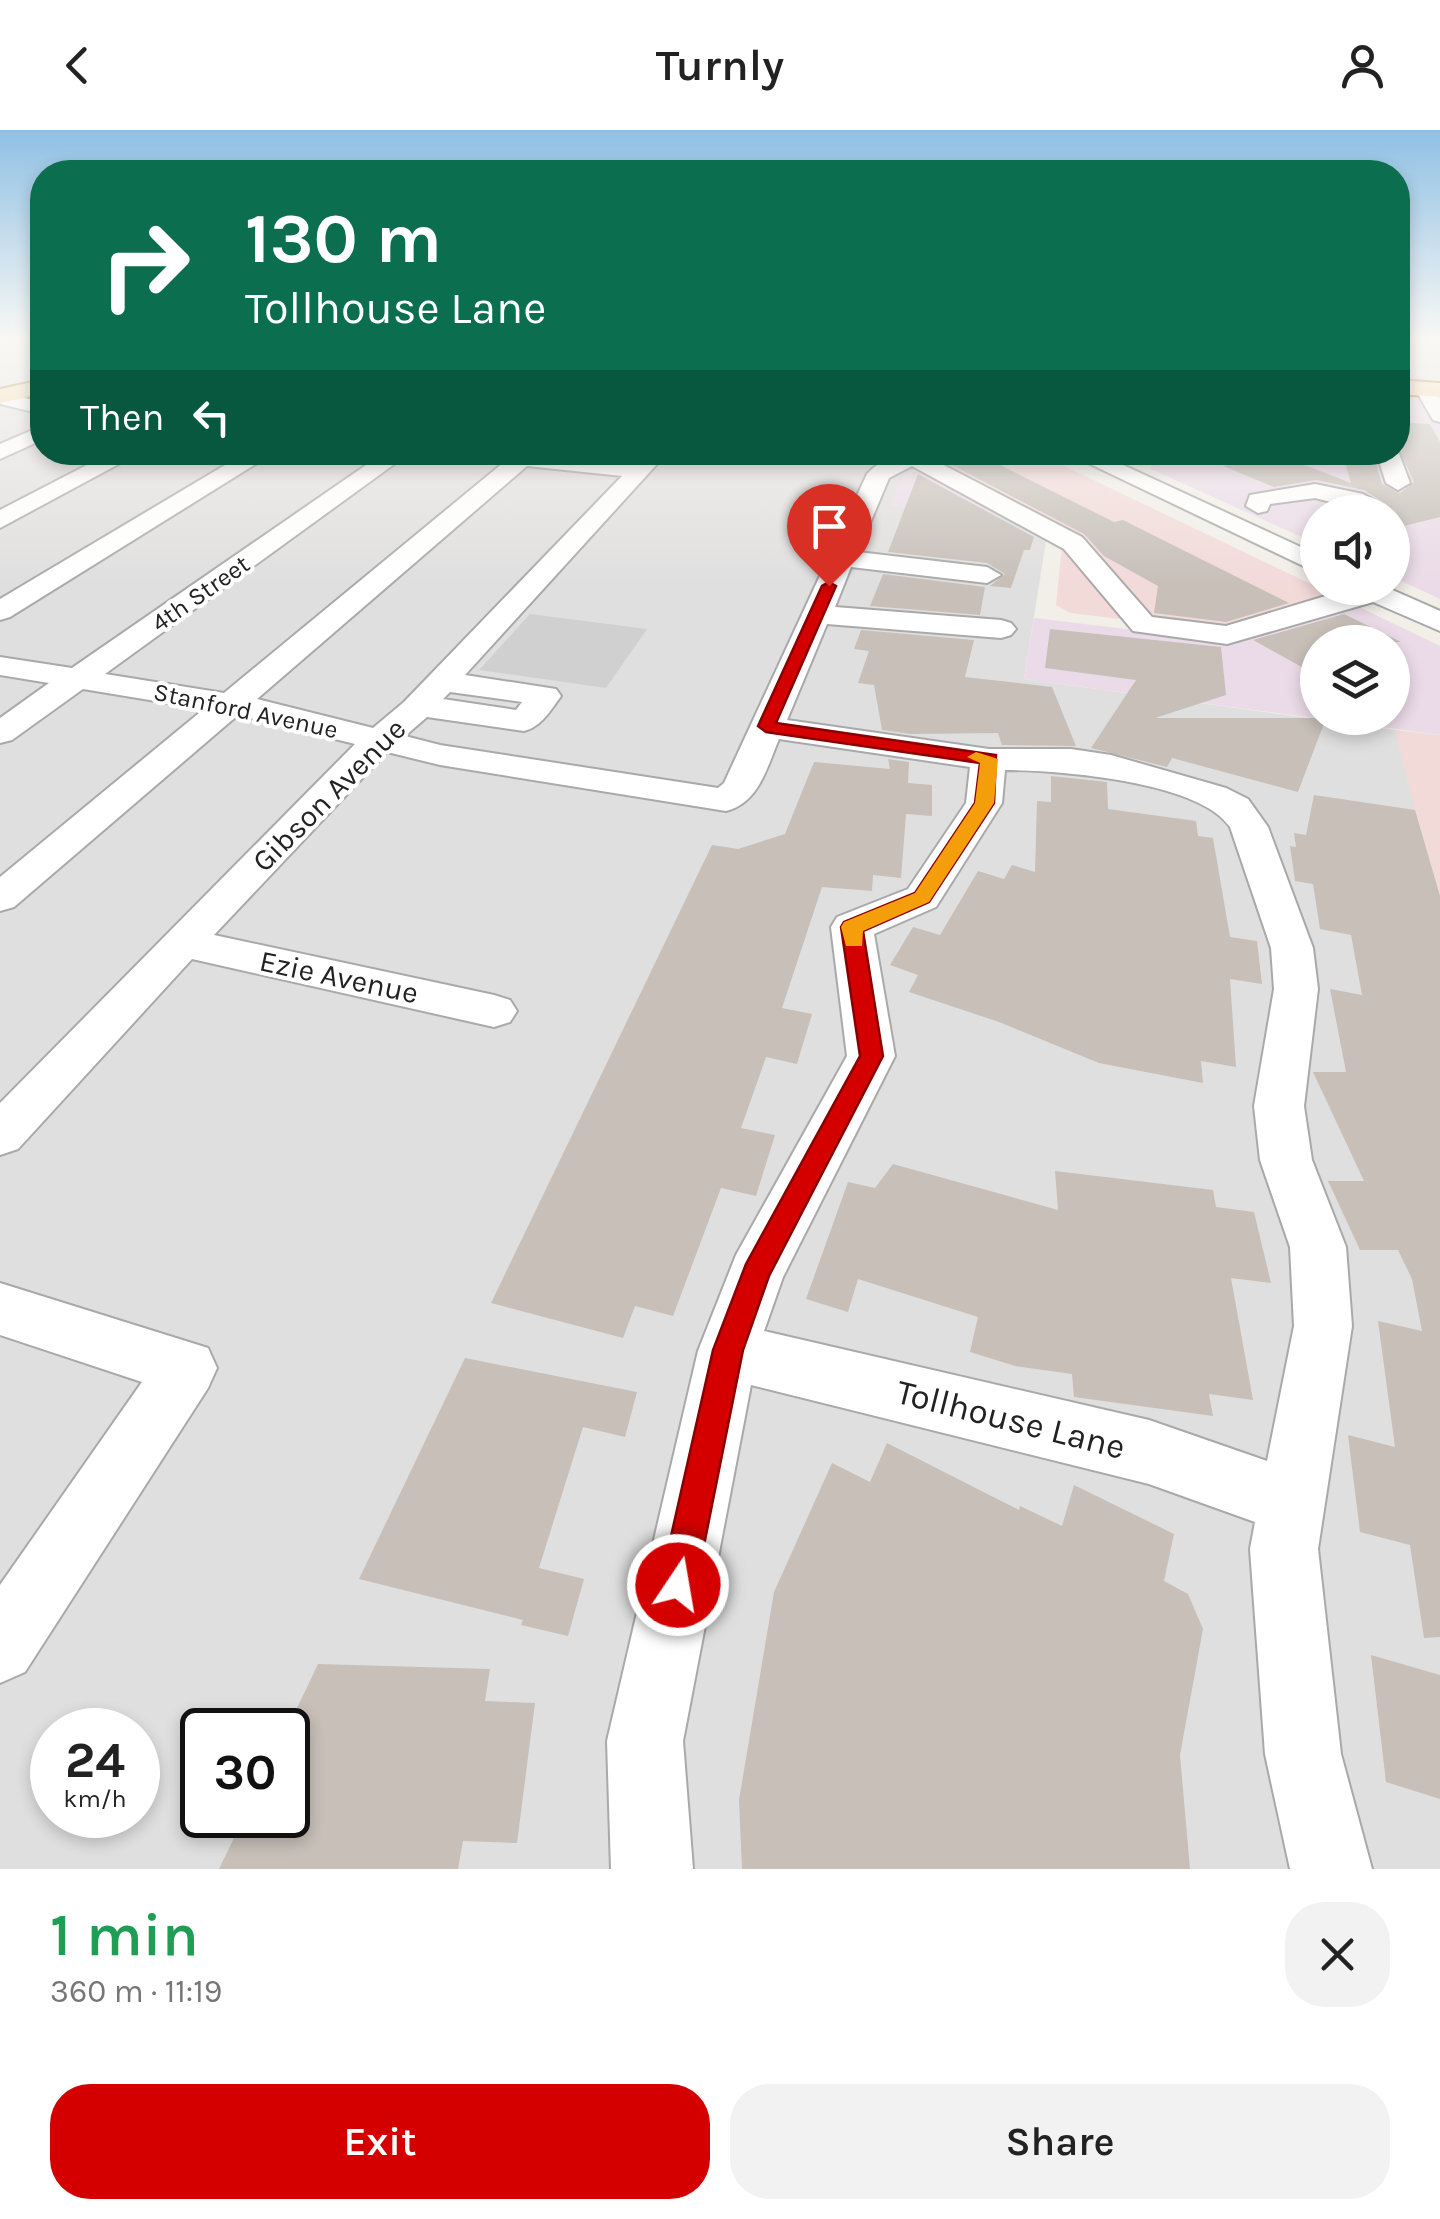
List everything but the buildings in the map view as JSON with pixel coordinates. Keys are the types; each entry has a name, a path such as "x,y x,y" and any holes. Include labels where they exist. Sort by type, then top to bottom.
{"street":[{"path":"0,452 30,438"},
{"path":"1,519 105,465"},
{"path":"0,610 242,465"},
{"name":"4th Street","path":"0,733 382,465"},
{"path":"0,898 515,465"},
{"name":"Gibson Avenue","path":"0,1135 353,763 431,693 646,465"},
{"path":"900,465 878,474 766,726 990,759 1071,760 1110,766 1213,796 1235,807 1249,827 1292,948 1296,989 1278,1106 1286,1160 1318,1247 1323,1326 1284,1549 1303,1754 1331,1869"},
{"path":"926,465 1072,543 1143,625 1227,635 1323,605"},
{"path":"1104,465 1300,556"},
{"path":"1391,465 1398,483"},
{"path":"1313,495 1331,489 1347,495"},
{"path":"1213,515 1300,503"},
{"path":"841,558 986,574"},
{"path":"1403,605 1440,622"},
{"path":"817,614 1001,629"},
{"name":"Stanford Avenue","path":"0,666 233,704 440,755 726,800 740,788 766,726"},
{"path":"652,1869 645,1741 728,1350 756,1273 872,1056 852,927 922,898 984,803 990,759"},
{"name":"Ezie Avenue","path":"184,943 494,1011"},
{"path":"0,1309 187,1368 0,1648"},
{"name":"Tollhouse Lane","path":"728,1350 1149,1452 1290,1502"}],"shaded area":[{"path":"0,421 30,421 30,465 920,465 923,468 903,476 891,505 1014,518 1047,535 1024,679 1300,717 1300,735 1396,735 1440,895 1440,1869 0,1869"},
{"path":"1410,421 1440,421 1440,599 1410,585 1410,495 1300,495 1300,536 1151,469 1151,465 1410,465"},
{"path":"936,465 1062,465 1300,579 1300,605 1316,605 1225,632 1070,613 1056,605 1063,536"},
{"path":"923,468 1014,518 890,505 903,476"},
{"path":"1357,606 1396,625 1300,625 1300,716 1024,679 1034,618 1235,642"},
{"path":"530,614 647,629 606,688 479,670"},
{"path":"1410,632 1440,646 1440,735 1410,731"},
{"path":"1410,732 1440,735 1440,896 1396,735 1410,735"}],"slow traffic":[{"path":"854,941 852,927 922,898 984,803 990,759 976,757"}],"route":[{"path":"678,1585 728,1350 756,1273 872,1056 852,927 922,898 984,803 990,759 766,726 829,586"}]}
